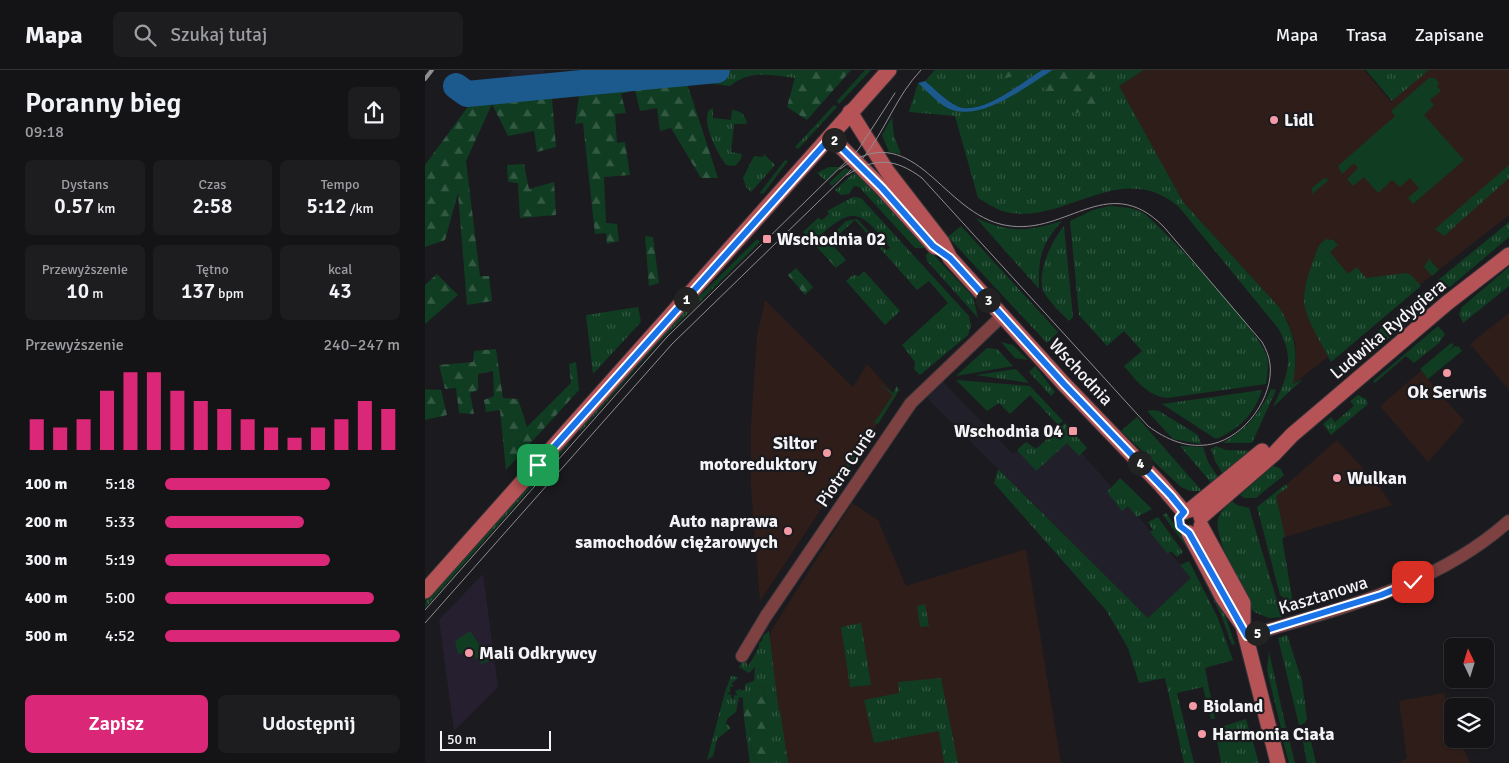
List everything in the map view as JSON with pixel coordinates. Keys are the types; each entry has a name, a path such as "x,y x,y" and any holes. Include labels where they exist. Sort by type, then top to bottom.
{"street":[{"path":"425,591 889,70"},
{"name":"Wschodnia","path":"850,112 887,171 939,238 950,258"},
{"name":"Wschodnia","path":"831,137 882,188 933,246 950,258 1193,520 1243,603 1245,631 1278,763"},
{"name":"Ludwika Rydygiera","path":"1193,520 1274,454 1291,435 1447,303 1509,255"},
{"name":"Piotra Curie","path":"742,656 766,616 911,403 1002,316"},
{"name":"Kasztanowa","path":"1245,631 1381,595 1413,582 1463,557 1509,521"}],"shaded area":[{"path":"512,70 545,70 544,74 507,78"},
{"path":"1144,70 1364,70 1392,103 1391,100 1424,70 1509,70 1509,215 1292,385 1296,363 1295,341 1288,322 1279,307 1183,202 1118,86"},
{"path":"765,300 853,387 867,364 896,396 760,601 751,488 751,424 757,336"},
{"path":"1509,313 1509,390 1470,344"},
{"path":"1421,371 1464,421 1428,462 1380,406"},
{"path":"942,381 1012,453 1070,440 1192,578 1148,618 924,395"},
{"path":"1337,440 1378,485 1392,505 1285,537 1269,500"},
{"path":"852,503 878,520 906,586 1026,549 1061,763 785,763 769,645 771,631"},
{"name":"Mali Odkrywcy","path":"483,574 498,687 454,731 439,620"},
{"path":"1444,693 1444,748 1463,748 1470,763 1399,763 1407,758 1399,701"}],"green space":[{"path":"701,70 797,70 795,78 760,75 745,78 730,86 714,84 703,78"},
{"path":"797,70 851,70 807,120 787,107"},
{"path":"865,70 871,70 839,104 837,101"},
{"path":"935,70 1042,70 1002,96 979,106 968,108 955,105 925,81"},
{"path":"1005,70 1033,70 1003,79"},
{"path":"1053,70 1144,70 1119,86 1183,202 1279,307 1289,326 1295,353 1293,384 1303,379 1273,407 1287,368 1287,349 1284,339 1278,328 1179,207 1157,193 1135,188 1113,190 1048,210 1025,214 1002,211 978,198 955,116 909,112 918,83 945,106 956,111 994,105"},
{"path":"1057,70 1093,70 1099,110 1075,113 1070,91 1046,91 1045,74"},
{"path":"1366,70 1429,70 1392,101"},
{"path":"685,77 718,178 701,178 671,128 660,131 657,108 640,111 635,90 621,94 626,113 615,114 617,143 625,142 630,175 604,177 606,223 617,224 619,241 607,244 606,233 595,234 583,123 575,124 579,96 552,99 556,147 537,152 534,131 508,136 492,104 466,161 480,276 489,276 492,301 467,305 458,193 445,240 425,247 425,165 475,97"},
{"path":"1429,78 1435,78 1439,84 1437,86 1441,91 1430,100 1434,105 1424,115 1464,160 1413,204 1408,198 1419,188 1410,178 1400,187 1392,180 1378,193 1364,177 1353,186 1347,179 1358,168 1354,163 1342,174 1338,166 1395,116 1391,111"},
{"path":"834,105 837,107 798,149 795,147"},
{"path":"713,108 713,118 731,120 732,110 741,112 745,118 747,124 734,124 731,152 742,154 741,159 735,166 726,165 711,138 707,116 709,110"},
{"path":"892,117 894,136 901,154 889,152 882,135"},
{"path":"764,154 775,165 751,192 746,187 743,178 754,156 763,157"},
{"path":"785,160 788,161 764,193 759,194"},
{"path":"524,164 529,189 554,182 556,215 520,218 518,183 508,182 507,165"},
{"path":"1509,165 1509,178 1444,236 1435,229"},
{"path":"829,167 840,167 826,181 817,173"},
{"path":"845,168 850,170 832,186 829,183"},
{"path":"855,172 858,176 861,174 926,246 925,248 915,248 859,187 854,186 849,194 841,195 835,190"},
{"path":"1324,178 1329,180 1312,194 1312,188"},
{"path":"853,197 861,198 969,316 971,326 968,335 920,375 914,369 915,362 902,345 948,303 929,281 917,290 855,220 835,238 832,235 846,221 857,219 886,250 890,248 879,234 861,218 853,216 845,218 812,242 803,232 818,218 822,220 829,214 827,211"},
{"path":"1109,206 1133,209 1146,215 1213,284 1250,328 1262,346 1268,360 1266,384 1167,398 1148,391 1133,377 1124,366 1142,351 1124,331 1107,346 1079,315 1070,221 1093,210"},
{"path":"976,218 999,226 1019,229 1039,227 1062,221 1049,237 1042,252 1039,269 1039,289"},
{"path":"1509,222 1509,237 1450,287 1442,286 1437,281"},
{"path":"961,226 1058,332 1047,343 948,237"},
{"path":"1064,226 1073,317 1069,321 1053,305 1042,286 1043,268 1046,258 1054,240"},
{"path":"645,236 653,237 659,283 649,286"},
{"path":"757,239 760,242 660,341 580,432 579,429 685,307 704,292"},
{"path":"827,239 846,260 836,268 817,247"},
{"path":"1326,239 1333,240 1338,245 1330,252 1339,263 1336,265 1319,245"},
{"path":"1319,245 1336,265 1339,263 1348,274 1357,267 1366,278 1406,273 1411,275 1421,286 1331,362 1310,322 1304,298 1306,285"},
{"path":"930,251 973,297 978,318 927,261 926,255"},
{"path":"1429,259 1439,270 1432,276 1424,267"},
{"path":"1509,267 1509,286 1463,323 1459,314 1462,307"},
{"path":"796,268 813,287 805,295 788,275"},
{"path":"864,271 900,311 885,325 846,281 853,275 859,276"},
{"path":"437,274 458,295 425,324 425,285"},
{"path":"1425,291 1428,298 1426,307 1350,371 1341,372 1335,368"},
{"path":"638,307 641,322 593,374 586,315"},
{"path":"1438,326 1445,334 1439,343 1414,363 1406,356 1375,383 1373,381"},
{"path":"1001,342 1013,345 1028,360 1015,358"},
{"path":"1451,343 1454,345 1447,352 1455,346 1459,347 1462,351 1428,379 1420,369"},
{"path":"987,348 997,349 1013,366 956,376"},
{"path":"496,349 503,398 518,399 527,427 571,383 569,364 576,362 579,390 506,470 500,410 486,412 484,400 494,396 493,371 478,374 478,390 470,393 474,414 459,413 456,388 445,389 439,365 473,362 474,351"},
{"path":"1035,366 1055,392 1051,396 1029,372"},
{"path":"1016,369 1029,383 976,375"},
{"path":"956,380 1030,386 1063,421 1058,425 1030,395 1010,414 999,403 987,411"},
{"path":"878,383 893,393 897,386 899,390 878,424 874,423 893,395"},
{"path":"425,389 441,390 447,415 425,420"},
{"path":"1271,389 1276,390 1252,443 1223,443 1239,432 1251,420 1262,406"},
{"path":"1262,390 1255,407 1245,420 1216,439 1162,404"},
{"path":"1358,395 1366,399 1368,404 1331,435 1323,424 1331,417 1335,422 1354,406 1350,401"},
{"path":"1147,411 1159,411 1198,435 1201,444 1173,439"},
{"path":"1137,417 1202,491 1190,491 1181,487 1121,431"},
{"path":"1065,423 1087,448 1079,456 1067,443 1036,471 1017,450 1026,442 1036,449"},
{"path":"871,427 874,429 835,488 833,486"},
{"path":"565,443 570,443 425,608 426,600"},
{"path":"1180,446 1203,447 1208,462 1220,480 1213,485"},
{"path":"1216,446 1226,450 1254,451 1224,476 1215,461 1211,449"},
{"path":"1273,466 1280,468 1284,475 1256,498 1244,498 1240,495"},
{"path":"998,469 1148,618 1191,578 1180,565 1189,561 1217,616 1233,660 1205,668 1215,719 1211,719 1203,687 1177,693 1194,763 1184,763 1165,678 1139,683 1128,648 1106,610 994,483"},
{"path":"1120,478 1152,509 1137,517 1128,506 1122,511 1107,492"},
{"path":"1286,484 1288,487 1276,496 1285,537 1282,538 1293,603 1316,597 1317,604 1306,607 1298,606 1290,602 1280,595 1257,507"},
{"path":"1232,501 1237,505 1249,508 1282,617 1269,618 1254,612 1230,566 1220,539 1218,519"},
{"path":"1166,513 1189,545 1188,549 1163,515"},
{"path":"1158,517 1183,552 1177,557 1171,551 1168,554 1150,532 1153,530 1148,522"},
{"path":"1193,558 1198,559 1225,615 1235,644 1232,645 1221,615"},
{"path":"1282,598 1302,609 1288,613"},
{"path":"925,604 929,626 920,627 917,606"},
{"path":"861,623 871,685 850,687 841,627"},
{"path":"470,631 482,648 490,647 492,660 482,664 470,652 458,654 455,641"},
{"path":"769,631 785,763 772,763 764,684 743,702 743,698 739,697 736,712 727,719 726,723 731,728 717,739 713,756 707,760 731,676 739,677 731,684 734,686 730,687 730,692 727,693 731,694 732,700 735,695 738,696 735,691 745,690 745,684 754,681 755,667 749,673 739,667 745,659 748,667 763,636"},
{"path":"1287,635 1302,681 1307,719 1305,723 1299,725 1278,638"},
{"path":"1269,652 1286,728 1281,728 1267,670"},
{"path":"941,678 958,763 944,763 939,731 874,743 864,700 899,693 898,682"},
{"path":"764,684 773,763 758,763 752,754 750,721 744,719 743,702"},
{"path":"778,710 780,710 788,763 785,763"},
{"path":"744,719 750,720 752,754 758,763 750,763"},
{"path":"1246,719 1259,763 1221,763 1215,729"},
{"path":"1301,731 1309,733 1316,763 1307,763"},
{"path":"1288,735 1295,763 1289,763 1283,741"}],"water":[{"path":"1042,70 1053,70 1000,102 971,111 957,111 944,106 918,83 925,81 955,105 968,108 979,106 1002,96"}],"waterway":[{"path":"456,86 467,94 717,70"}],"tram line":[{"path":"863,158 912,80 921,70"},
{"path":"425,610 667,337 858,150 895,93"},
{"path":"840,169 865,155 887,153 906,158 924,170 959,201 979,215 1000,224 1023,227 1044,223 1103,205 1123,204 1143,211 1164,227 1262,342 1270,364 1270,377 1262,402 1246,424 1224,440 1212,444 1195,445 1170,439 1148,426 922,178 903,167 885,162 867,165 847,175"},
{"path":"425,623 672,344 851,170"}],"railway":[{"path":"425,79 432,70"}],"place":[{"name":"Lidl","path":"1274,120"},
{"name":"Wschodnia 02","path":"767,239"},
{"name":"Ok Serwis","path":"1447,373"},
{"name":"Wschodnia 04","path":"1073,431"},
{"name":"Siltor motoreduktory","path":"827,453"},
{"name":"Wulkan","path":"1337,478"},
{"name":"Auto naprawa samochodów ciężarowych","path":"788,531"},
{"name":"Mali Odkrywcy","path":"469,653"},
{"name":"Bioland","path":"1193,706"},
{"name":"Harmonia Ciała","path":"1202,734"}],"route":[{"path":"538,465 831,137 882,188 933,246 950,258 1064,384 1090,409 1171,496 1184,512 1179,518 1180,526 1185,532 1189,533 1223,598 1243,626 1247,636 1381,595 1413,582"}]}
